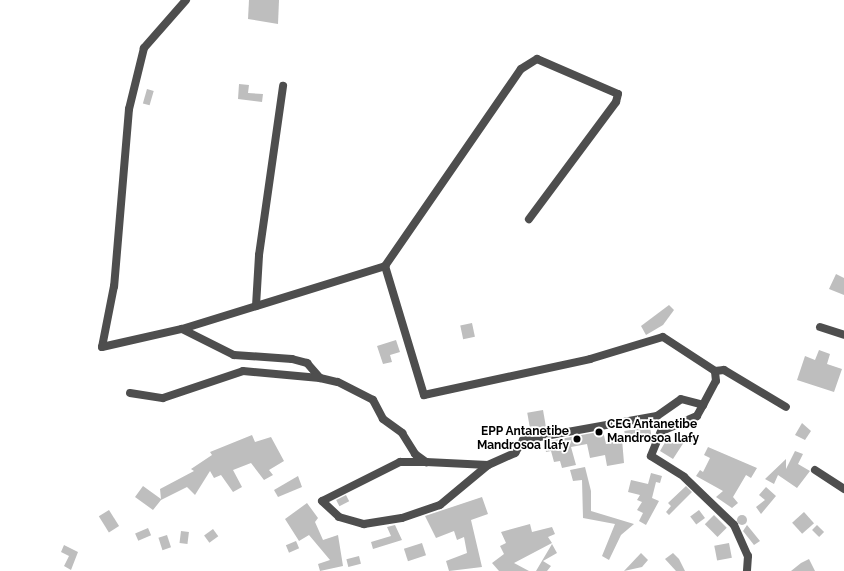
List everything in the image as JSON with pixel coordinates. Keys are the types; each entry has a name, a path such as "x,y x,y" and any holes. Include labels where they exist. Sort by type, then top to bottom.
{"street":[{"path":"186,0 144,48 129,109 114,286 102,347 182,329 386,266 521,69 537,59 618,94 616,102 529,219"},
{"path":"256,306 259,255 283,86"},
{"path":"386,266 424,395 590,359 663,337 715,371 724,370 786,406"},
{"path":"820,326 844,335"},
{"path":"182,329 234,355 292,359 307,363 320,378"},
{"path":"130,393 163,398 243,371 320,378 338,382 373,400 383,420 402,433 415,454 426,462"},
{"path":"715,371 714,386 697,416 662,431 651,456 684,477 734,525 748,556 747,571"},
{"path":"488,465 400,462 322,501 339,517 364,524 402,518 440,505 488,465 515,453 523,440 656,416 681,399 702,405"},
{"path":"815,470 844,490"}],"building":[{"path":"249,0 279,0 278,24 248,19"},
{"path":"239,84 249,85 248,93 263,94 262,102 238,99"},
{"path":"147,89 154,91 150,105 143,103"},
{"path":"836,274 844,278 844,295 829,289"},
{"path":"669,305 674,310 663,325 646,335 641,326"},
{"path":"472,323 475,337 463,339 460,325"},
{"path":"396,340 400,352 390,355 392,362 383,364 377,346"},
{"path":"819,350 830,354 827,364 842,369 834,392 797,380 805,356 815,360"},
{"path":"543,410 546,427 530,430 527,413"},
{"path":"802,423 811,431 805,440 795,435"},
{"path":"650,427 652,439 626,443 624,431"},
{"path":"603,431 606,444 622,439 624,463 607,466 605,455 590,458 587,444 571,447 576,465 562,468 560,461 554,462 551,451 546,452 544,442"},
{"path":"692,434 698,438 693,445 687,441"},
{"path":"252,435 255,442 271,437 284,461 269,470 273,475 264,480 251,463 233,470 242,487 233,492 221,475 214,478 210,471 195,495 187,487 161,500 153,510 135,497 143,486 161,499 160,489 194,471 191,469 212,455 210,452"},
{"path":"678,435 686,439 673,459 660,451 667,439 673,443"},
{"path":"708,447 757,468 751,478 746,475 733,497 738,503 732,508 716,497 723,491 696,476 700,470 703,472 710,458 704,455"},
{"path":"795,451 803,454 798,464 810,471 797,488 778,475 774,484 765,479 786,459 786,469"},
{"path":"585,467 591,491 591,511 634,524 621,535 609,560 602,556 615,524 583,518 582,480 573,481 570,470"},
{"path":"651,473 662,476 660,483 656,482 652,498 659,501 646,525 639,521 643,513 637,510 642,502 637,500 640,495 628,492 631,480 648,484"},
{"path":"298,476 302,487 278,497 274,490"},
{"path":"686,486 692,492 669,515 666,512 671,506 668,503"},
{"path":"766,487 776,496 761,514 756,507 765,500 759,495"},
{"path":"346,495 349,501 339,506 336,500"},
{"path":"482,497 488,514 471,520 482,567 449,571 446,561 467,553 464,537 457,540 454,531 436,538 425,516"},
{"path":"307,503 318,518 315,522 323,540 338,535 343,566 320,571 318,564 330,560 309,535 299,541 285,519"},
{"path":"109,510 119,526 109,532 99,516"},
{"path":"699,510 705,518 696,525 690,517"},
{"path":"804,512 814,523 802,534 792,523"},
{"path":"714,515 727,528 718,537 705,524"},
{"path":"740,515 744,515 746,516 746,524 740,525 737,522 737,518"},
{"path":"530,524 532,532 552,527 555,534 548,537 552,543 514,563 529,571 499,571 492,563 504,554 500,546 506,543 501,532"},
{"path":"395,525 402,540 373,549 371,542 391,536 387,527"},
{"path":"747,525 760,541 754,545 743,531"},
{"path":"817,525 824,532 819,537 812,530"},
{"path":"148,528 151,535 138,541 135,533"},
{"path":"213,529 218,536 209,543 204,535"},
{"path":"181,531 189,532 187,544 180,543"},
{"path":"167,535 171,547 162,550 158,538"},
{"path":"296,541 299,548 289,553 286,545"},
{"path":"422,543 426,555 408,561 404,549"},
{"path":"729,543 732,558 717,561 714,546"},
{"path":"552,544 557,553 543,561 551,566 547,571 536,571"},
{"path":"64,545 78,552 71,570 64,566 69,556 61,552"},
{"path":"641,553 648,560 642,567 624,571"},
{"path":"673,553 679,559 685,571 676,571 665,559"},
{"path":"359,556 361,564 348,567 346,559"},
{"path":"809,559 815,571 791,571 801,563"}],"place":[{"name":"CEG Antanetibe Mandrosoa Ilafy","path":"599,432"},
{"name":"EPP Antanetibe Mandrosoa Ilafy","path":"577,439"}]}
